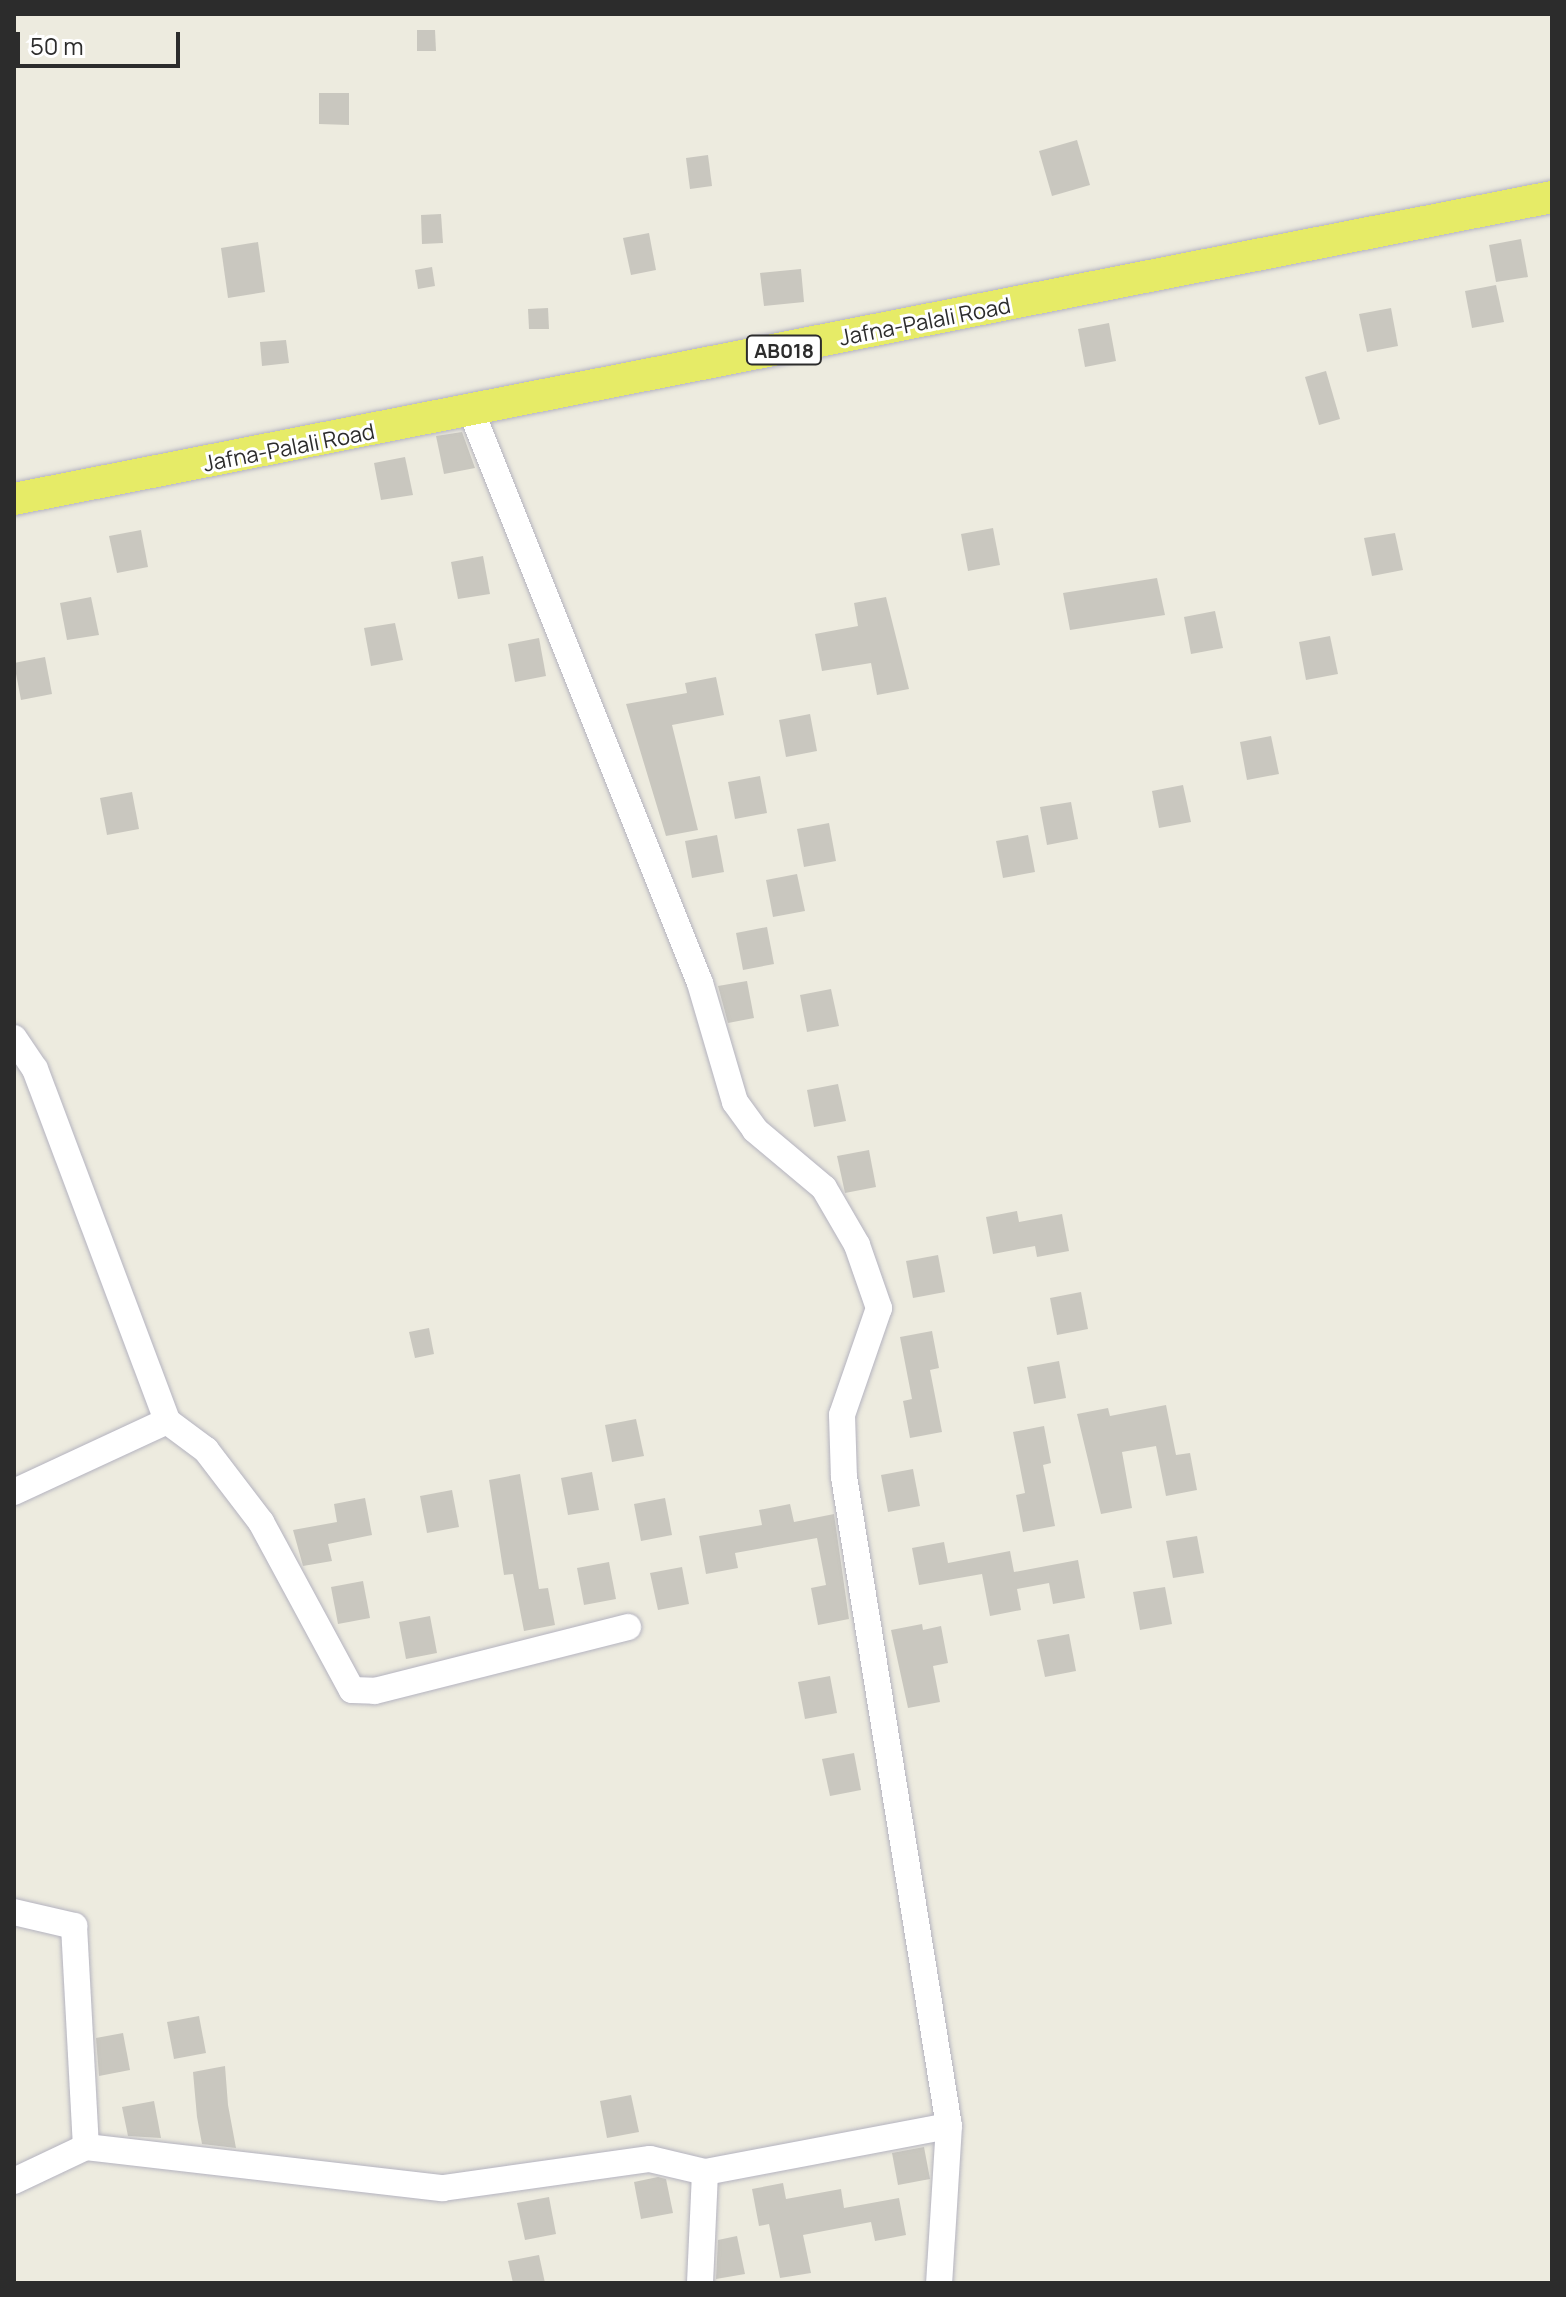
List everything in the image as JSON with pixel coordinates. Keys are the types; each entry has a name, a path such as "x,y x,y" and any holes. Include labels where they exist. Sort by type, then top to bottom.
{"main road":[{"name":"Jafna-Palali Road","path":"14,499 472,413 1552,197"}],"street":[{"path":"472,413 700,983 735,1102 755,1130 824,1188 857,1245 879,1308 842,1415 844,1477 949,2126 939,2283"},
{"path":"14,1038 35,1069 167,1421 206,1450 261,1522 352,1690 375,1691 628,1627"},
{"path":"14,1492 167,1421"},
{"path":"14,1912 74,1926 86,2147"},
{"path":"14,2181 86,2147 443,2188 650,2159 705,2172 949,2126"},
{"path":"700,2283 705,2172"}],"building":[{"path":"417,30 435,30 436,51 417,51"},
{"path":"319,93 349,93 349,125 319,124"},
{"path":"1077,140 1090,185 1052,196 1039,151"},
{"path":"708,155 712,186 690,189 686,158"},
{"path":"441,214 443,243 422,244 421,215"},
{"path":"649,233 656,270 631,275 623,238"},
{"path":"1521,239 1528,277 1496,282 1489,245"},
{"path":"258,242 265,292 228,298 221,248"},
{"path":"432,267 435,286 418,289 415,270"},
{"path":"801,269 804,302 764,306 760,273"},
{"path":"1496,285 1504,322 1472,328 1465,291"},
{"path":"548,308 549,329 529,329 528,309"},
{"path":"1391,308 1398,346 1367,352 1359,314"},
{"path":"1109,323 1116,361 1085,367 1078,329"},
{"path":"286,340 289,363 262,366 260,342"},
{"path":"1326,371 1340,419 1319,425 1305,377"},
{"path":"462,432 475,468 444,474 436,436"},
{"path":"405,457 413,495 381,500 374,463"},
{"path":"993,528 1000,565 968,571 961,534"},
{"path":"141,530 148,567 117,573 109,536"},
{"path":"1395,533 1403,570 1372,576 1364,538"},
{"path":"483,556 490,594 458,599 451,562"},
{"path":"1157,578 1165,615 1070,630 1063,593"},
{"path":"91,597 99,635 67,640 60,603"},
{"path":"886,597 909,689 877,695 871,663 822,671 815,634 858,626 854,603"},
{"path":"1215,611 1223,648 1191,654 1184,617"},
{"path":"395,623 403,660 371,666 364,628"},
{"path":"1330,636 1338,674 1306,680 1299,642"},
{"path":"539,638 546,676 515,682 508,644"},
{"path":"45,657 52,694 21,700 14,663"},
{"path":"716,677 724,715 672,725 698,830 666,836 626,704 687,693 685,683"},
{"path":"810,714 817,751 786,757 779,720"},
{"path":"1271,736 1279,774 1247,780 1240,742"},
{"path":"760,776 767,813 735,819 728,782"},
{"path":"1183,785 1191,822 1159,828 1152,791"},
{"path":"132,792 139,829 107,835 100,798"},
{"path":"1071,802 1078,839 1047,845 1040,807"},
{"path":"829,823 836,861 804,867 797,829"},
{"path":"717,835 724,872 692,878 685,841"},
{"path":"1028,835 1035,872 1003,878 996,841"},
{"path":"797,874 805,911 773,917 766,880"},
{"path":"767,927 774,964 743,970 736,933"},
{"path":"747,981 754,1018 728,1023 718,986"},
{"path":"831,989 839,1026 807,1032 800,995"},
{"path":"838,1084 846,1121 814,1127 807,1090"},
{"path":"869,1150 876,1187 845,1193 837,1156"},
{"path":"1017,1211 1019,1222 1062,1214 1069,1251 1037,1257 1035,1246 993,1254 986,1217"},
{"path":"938,1255 945,1292 913,1298 906,1261"},
{"path":"1081,1292 1088,1329 1057,1335 1050,1298"},
{"path":"429,1328 434,1354 415,1358 409,1332"},
{"path":"932,1331 939,1368 930,1370 942,1432 910,1438 903,1401 912,1399 900,1337"},
{"path":"1059,1361 1066,1398 1034,1404 1027,1367"},
{"path":"1166,1405 1176,1455 1190,1453 1197,1490 1166,1496 1156,1446 1122,1452 1132,1508 1101,1514 1077,1414 1108,1408 1110,1416"},
{"path":"636,1419 644,1456 612,1462 605,1425"},
{"path":"1044,1426 1051,1463 1043,1465 1055,1526 1023,1532 1016,1495 1025,1493 1013,1432"},
{"path":"913,1469 920,1506 888,1512 881,1475"},
{"path":"592,1472 599,1510 568,1515 561,1478"},
{"path":"520,1474 539,1589 548,1588 555,1625 524,1631 513,1574 504,1575 489,1480"},
{"path":"452,1490 459,1527 427,1533 420,1496"},
{"path":"365,1498 372,1535 328,1544 332,1561 303,1566 293,1530 337,1522 334,1504"},
{"path":"665,1498 672,1535 641,1541 634,1504"},
{"path":"790,1504 794,1522 834,1514 849,1619 818,1625 811,1588 826,1585 817,1538 735,1553 738,1568 706,1574 699,1536 762,1525 759,1510"},
{"path":"1197,1536 1204,1573 1173,1578 1166,1541"},
{"path":"944,1542 948,1563 1010,1551 1014,1572 1078,1560 1085,1598 1053,1604 1049,1583 1017,1589 1021,1610 990,1616 982,1574 919,1585 912,1548"},
{"path":"609,1562 616,1599 584,1605 577,1568"},
{"path":"682,1567 689,1604 658,1610 650,1573"},
{"path":"363,1581 370,1618 338,1624 331,1587"},
{"path":"1165,1587 1172,1624 1140,1630 1133,1592"},
{"path":"430,1616 437,1653 406,1659 399,1622"},
{"path":"922,1624 923,1630 941,1626 948,1663 933,1666 940,1702 908,1708 891,1630"},
{"path":"1069,1634 1076,1671 1045,1677 1037,1640"},
{"path":"830,1676 837,1713 805,1719 798,1682"},
{"path":"854,1753 861,1790 830,1796 822,1759"},
{"path":"199,2016 206,2053 174,2059 167,2022"},
{"path":"123,2033 130,2070 99,2076 96,2038"},
{"path":"225,2066 236,2148 202,2144 197,2117 193,2072"},
{"path":"631,2095 639,2132 607,2138 600,2101"},
{"path":"154,2101 161,2138 128,2136 122,2107"},
{"path":"924,2147 930,2179 898,2185 892,2153"},
{"path":"658,2177 666,2179 673,2213 641,2219 634,2182"},
{"path":"783,2183 786,2199 841,2189 844,2208 899,2198 906,2235 875,2241 871,2222 803,2235 811,2273 780,2278 769,2224 759,2226 752,2189"},
{"path":"549,2197 556,2234 525,2240 517,2203"},
{"path":"737,2236 745,2274 716,2279 718,2240"},
{"path":"539,2255 545,2283 513,2283 508,2261"}]}
